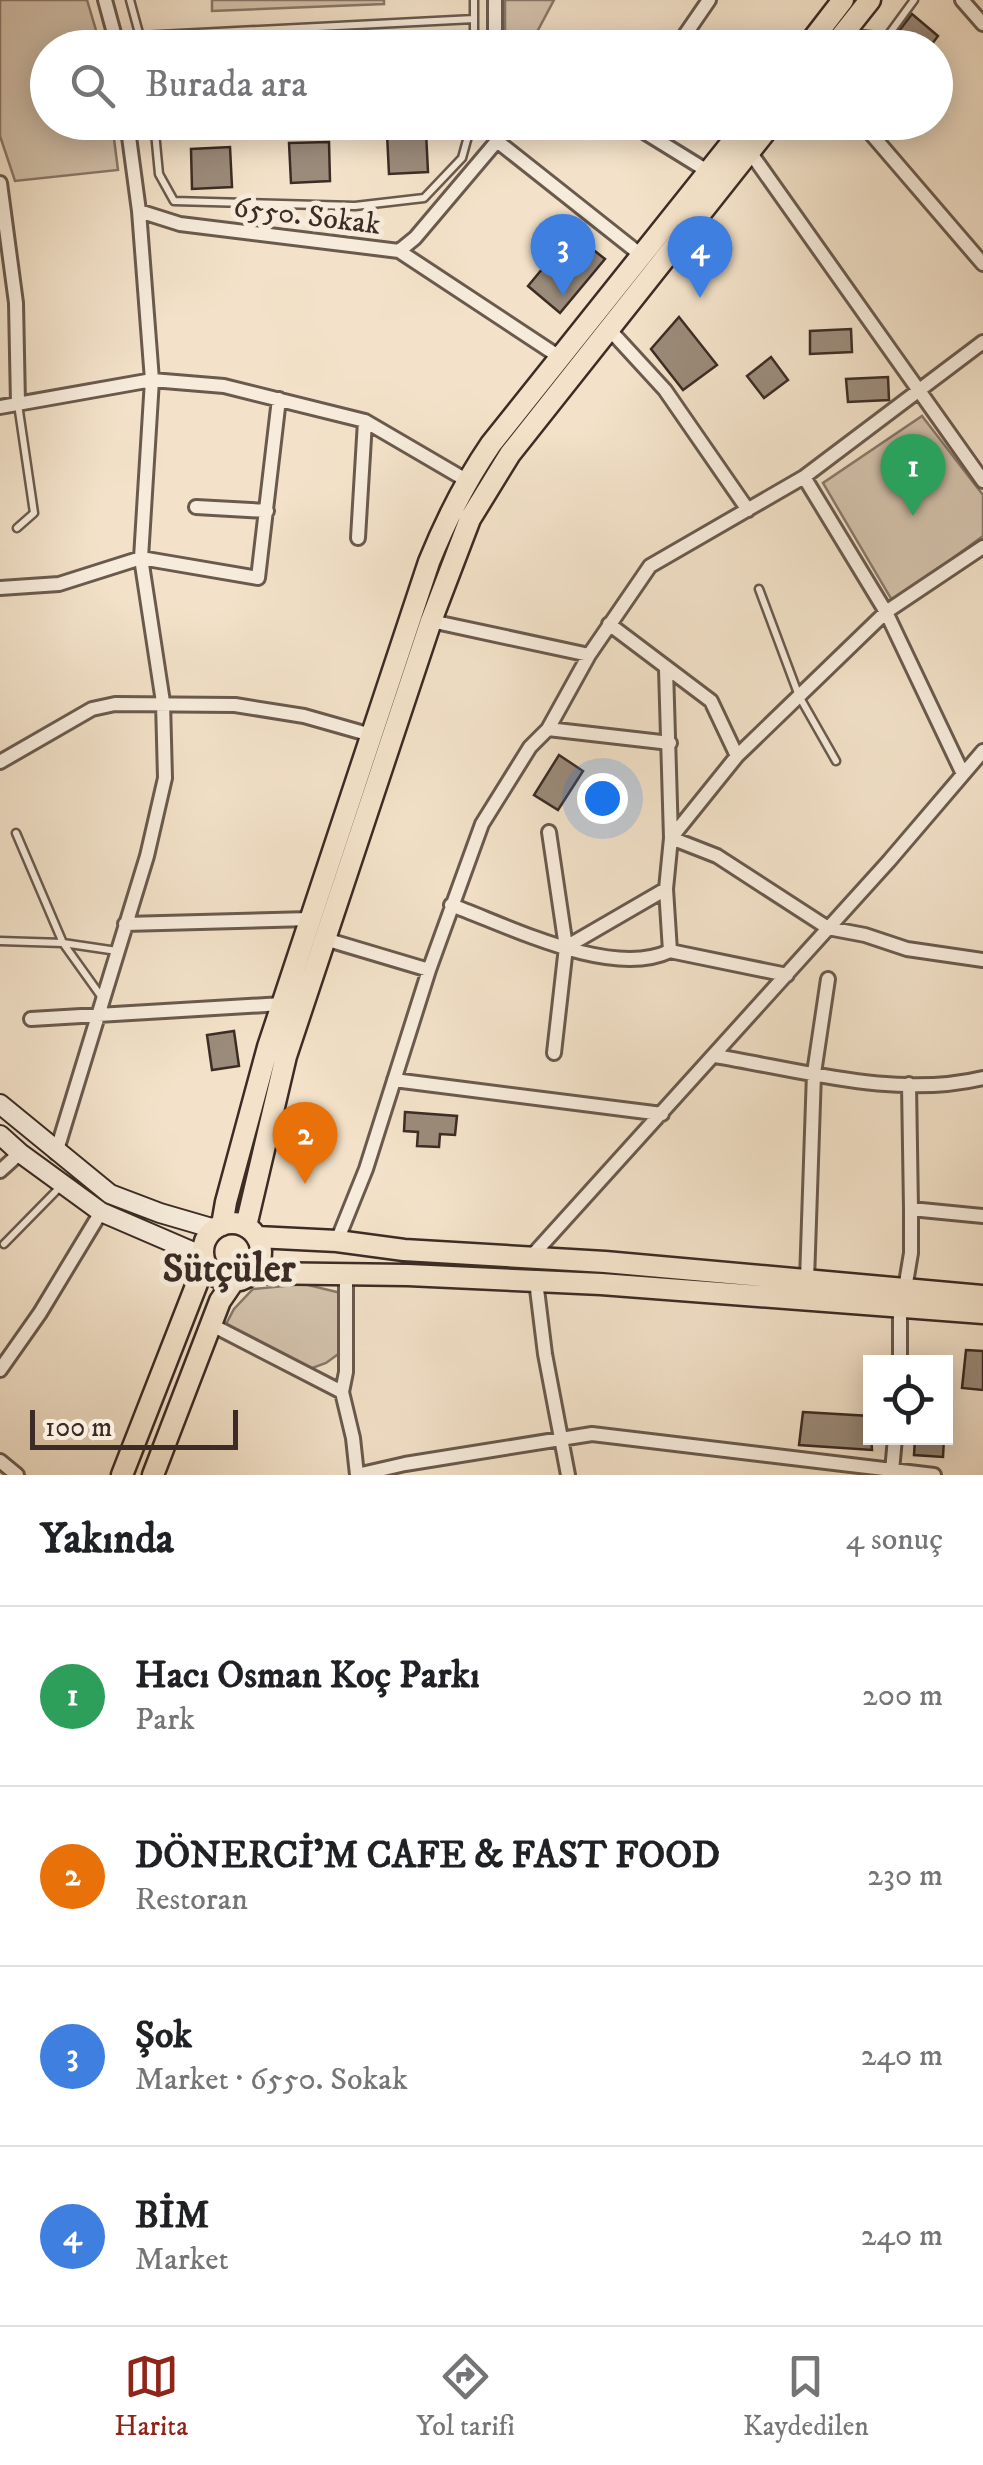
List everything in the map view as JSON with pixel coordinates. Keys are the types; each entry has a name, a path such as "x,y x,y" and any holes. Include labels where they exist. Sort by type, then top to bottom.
{"main road":[{"path":"820,30 843,0"},
{"path":"846,30 870,0"},
{"path":"122,1475 204,1260 206,1241 219,1227 282,1004 428,562 466,480 558,356 734,140"},
{"path":"152,1475 220,1301 262,1252 251,1231 286,1056 431,621 470,519 486,488 759,140"},
{"path":"0,1104 110,1194 219,1227 404,1250 806,1280 983,1313"},
{"path":"0,1135 102,1212 204,1260 219,1278 346,1275 902,1298 983,1296"}],"street":[{"path":"105,0 113,30"},
{"path":"494,30 495,0"},
{"path":"688,30 709,0"},
{"path":"962,0 983,24"},
{"path":"56,1153 147,856 165,778 163,702 141,558 152,380 129,140"},
{"path":"657,140 709,172"},
{"path":"876,140 983,264"},
{"path":"399,251 415,238 497,141 642,255"},
{"path":"750,152 983,481"},
{"path":"0,183 16,303 18,404"},
{"name":"6550. Sokak","path":"139,211 180,224 399,251 558,356"},
{"path":"609,328 665,390 748,510"},
{"path":"337,1242 366,1168 429,970 482,824 530,747 548,729 589,654 650,566 804,477 983,342"},
{"path":"0,407 152,380 224,386 365,421 466,480"},
{"path":"0,588 59,584 141,558 258,578 278,399"},
{"path":"358,538 365,421"},
{"path":"804,477 886,612 964,774"},
{"path":"196,507 267,511"},
{"path":"671,838 737,756 886,612 983,548"},
{"path":"431,621 589,654"},
{"path":"609,624 711,701 737,756"},
{"path":"666,670 671,838 666,889 670,951"},
{"path":"0,762 92,709 115,704 235,705 286,713 370,736"},
{"path":"548,729 670,743"},
{"path":"530,1258 715,1056 983,752"},
{"path":"549,832 566,948 554,1054"},
{"path":"671,838 717,856 828,928 907,949 983,960"},
{"path":"566,948 666,889"},
{"path":"451,905 566,948 618,960 655,958 670,951 787,975"},
{"path":"124,924 310,918"},
{"path":"325,938 429,970"},
{"path":"806,1280 814,1073 828,979"},
{"path":"31,1019 100,1006 282,1004"},
{"path":"715,1056 876,1084 960,1084 983,1078"},
{"path":"394,1080 662,1114"},
{"path":"900,1355 902,1298 912,1253 909,1084"},
{"path":"0,1172 20,1153"},
{"path":"911,1208 983,1216"},
{"path":"0,1370 102,1212"},
{"path":"346,1275 346,1372 342,1392 357,1475 592,1434 806,1468 934,1475"},
{"path":"536,1281 568,1475"},
{"path":"210,1324 342,1392"},
{"path":"892,1471 894,1445"},
{"path":"0,1461 17,1475"}],"lane":[{"path":"130,0 138,30"},
{"path":"474,0 474,30"},
{"path":"892,30 914,0"},
{"path":"258,30 474,19"},
{"path":"156,140 159,174 174,200 336,206 424,198 462,158 467,140"},
{"path":"17,528 34,514 18,404"},
{"path":"759,588 798,696 836,761"},
{"path":"16,833 64,943 100,1006"},
{"path":"0,941 64,943 117,951"},
{"path":"4,1244 62,1185"}],"shaded area":[{"path":"0,0 87,0 96,30 30,30 30,140 114,140 118,170 15,181 0,136"},
{"path":"212,0 384,0 384,4 212,11"},
{"path":"505,0 554,0 538,30 505,30"},
{"path":"922,416 983,495 983,536 893,602 823,483"},
{"path":"304,1284 341,1293 341,1352 326,1363 307,1370 225,1326 234,1309 253,1289"}],"building":[{"path":"912,14 931,30 900,30"},
{"path":"387,140 426,140 428,172 389,174"},
{"path":"329,142 330,181 291,183 289,143"},
{"path":"230,147 232,187 192,189 191,149"},
{"path":"572,233 605,259 560,313 528,286"},
{"path":"679,317 717,365 683,390 651,349"},
{"path":"851,329 852,352 810,354 810,331"},
{"path":"771,357 788,380 764,398 747,376"},
{"path":"888,377 889,400 848,402 846,379"},
{"path":"559,755 583,771 558,810 534,795"},
{"path":"234,1031 239,1066 212,1070 207,1035"},
{"path":"405,1112 457,1116 455,1135 440,1134 439,1147 417,1146 418,1132 404,1131"},
{"path":"966,1350 983,1351 983,1390 962,1388"},
{"path":"803,1412 863,1416 863,1445 872,1445 872,1450 799,1445"},
{"path":"915,1445 944,1445 943,1457 914,1455"}],"place":[{"name":"Şok","path":"563,296"},
{"name":"BİM","path":"700,298"},
{"name":"Hacı Osman Koç Parkı","path":"913,516"},
{"name":"DÖNERCİ'M CAFE & FAST FOOD","path":"305,1184"}],"district":[{"name":"Sütçüler","path":"229,1267"}]}
